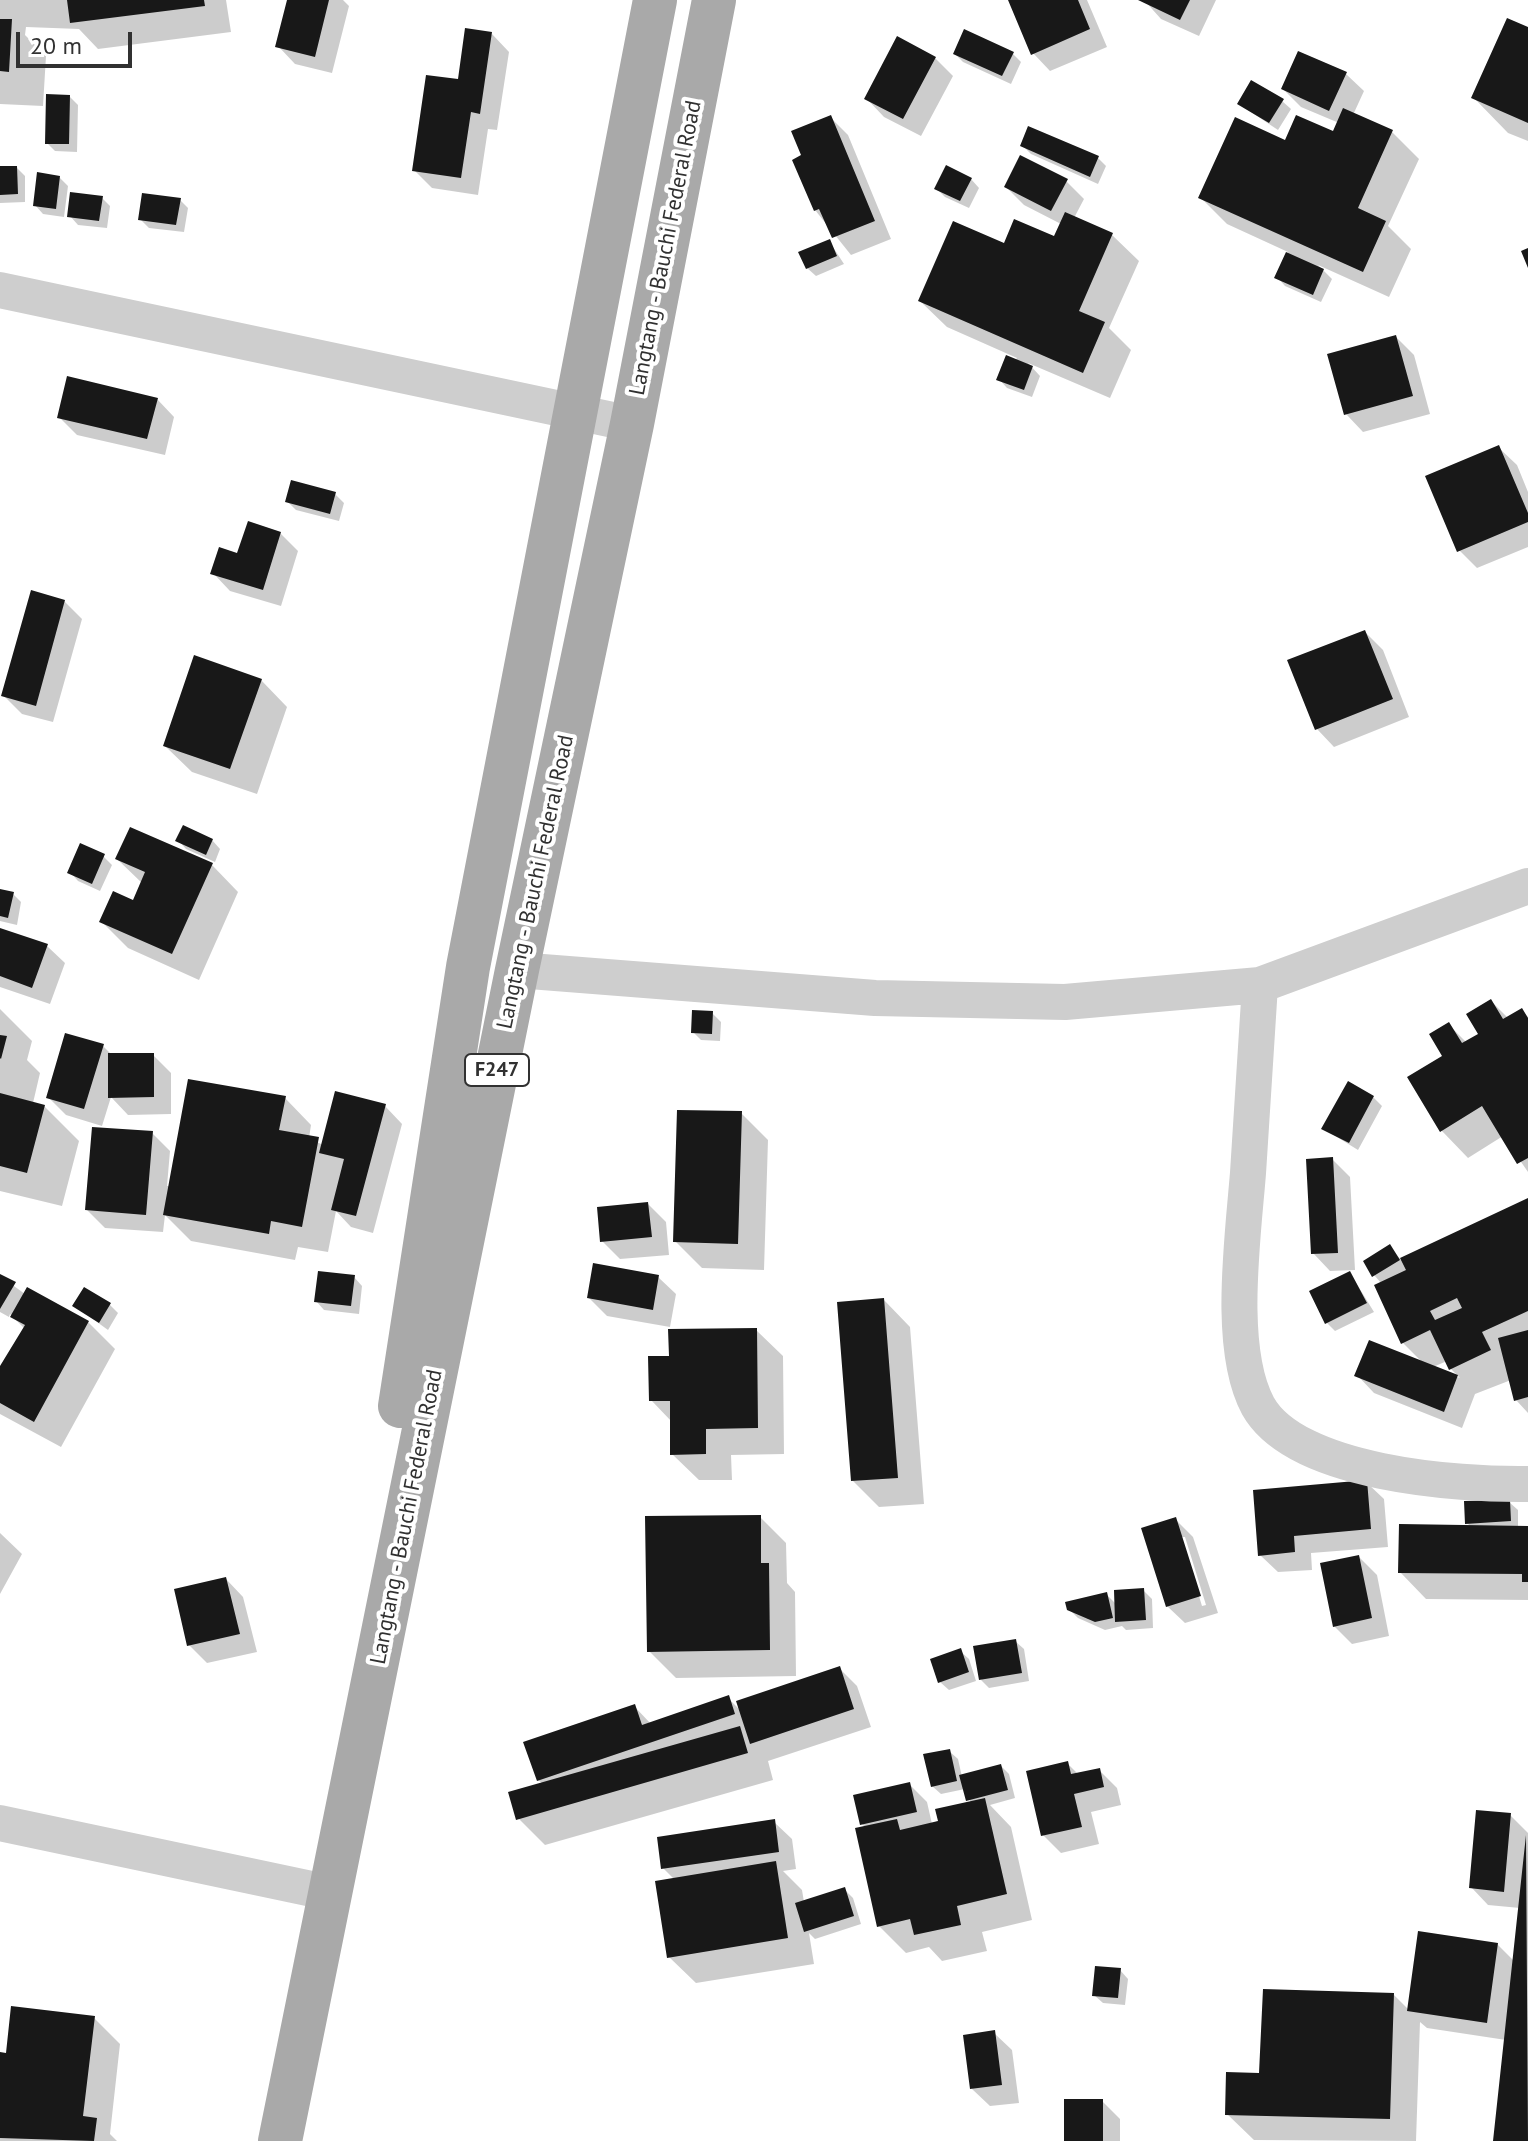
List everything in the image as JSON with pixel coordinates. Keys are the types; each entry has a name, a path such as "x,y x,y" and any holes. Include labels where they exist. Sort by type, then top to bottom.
{"main road":[{"name":"Langtang - Bauchi Federal Road","path":"259,2141 326,1892 468,967 655,0"},
{"name":"Langtang - Bauchi Federal Road","path":"280,2141 517,970 632,424 714,0"}],"street":[{"path":"0,290 632,424"},
{"path":"517,970 875,998 1065,1002 1260,985 1528,886"},
{"path":"1260,985 1240,1286 1243,1364 1259,1408 1297,1444 1389,1475 1528,1484"},
{"path":"0,1823 326,1892"}],"building":[{"path":"67,0 204,0 205,6 70,23"},
{"path":"287,0 329,0 315,57 275,47"},
{"path":"1008,0 1078,0 1090,29 1031,55"},
{"path":"1138,0 1190,0 1180,20"},
{"path":"1507,18 1528,27 1528,123 1471,98"},
{"path":"0,19 12,19 9,72 0,71"},
{"path":"465,28 492,32 480,114 471,112 461,178 412,171 426,75 458,79"},
{"path":"964,29 1014,52 1002,76 953,54"},
{"path":"897,36 936,57 903,119 864,99"},
{"path":"1298,51 1347,72 1329,111 1281,89"},
{"path":"1251,80 1284,99 1269,123 1237,104"},
{"path":"46,94 70,95 69,144 45,144"},
{"path":"1343,108 1393,130 1358,208 1386,221 1363,272 1198,198 1235,117 1285,140 1296,115 1333,131"},
{"path":"831,115 875,221 832,238 819,209 814,211 792,160 801,155 791,131"},
{"path":"1028,126 1099,156 1090,177 1020,146"},
{"path":"1020,155 1068,179 1051,211 1004,187"},
{"path":"946,165 972,178 960,201 934,189"},
{"path":"0,166 17,166 18,194 0,195"},
{"path":"37,172 60,176 56,209 33,206"},
{"path":"70,192 103,196 99,221 67,217"},
{"path":"142,193 181,198 176,225 138,220"},
{"path":"1065,212 1113,233 1079,311 1105,322 1083,373 918,301 953,221 1004,243 1014,219 1054,236"},
{"path":"830,239 837,256 806,269 798,252"},
{"path":"1528,248 1528,268 1521,251"},
{"path":"1286,252 1324,269 1313,295 1274,278"},
{"path":"1396,335 1413,396 1344,415 1327,354"},
{"path":"1006,355 1033,366 1024,390 996,380"},
{"path":"67,376 158,398 147,439 57,418"},
{"path":"1499,445 1528,513 1528,522 1457,552 1425,476"},
{"path":"291,480 336,492 330,514 285,502"},
{"path":"248,521 281,532 263,590 210,574 219,547 237,553"},
{"path":"31,590 65,600 36,706 1,696"},
{"path":"1365,630 1393,699 1315,730 1287,660"},
{"path":"194,655 262,679 230,769 163,746"},
{"path":"183,825 213,839 206,855 175,841"},
{"path":"130,827 213,863 172,954 99,922 113,891 133,900 145,872 115,859"},
{"path":"80,843 105,854 92,884 67,873"},
{"path":"0,889 14,892 8,918 0,916"},
{"path":"0,928 48,944 32,988 0,976"},
{"path":"1491,999 1503,1019 1522,1008 1528,1018 1528,1158 1517,1164 1482,1106 1440,1132 1407,1077 1442,1056 1429,1034 1449,1022 1462,1043 1478,1034 1466,1014"},
{"path":"692,1010 713,1011 712,1034 691,1033"},
{"path":"65,1033 104,1044 84,1109 46,1098"},
{"path":"0,1035 7,1036 1,1059 0,1058"},
{"path":"108,1053 154,1053 154,1097 108,1098"},
{"path":"188,1079 286,1096 279,1130 319,1137 302,1227 271,1221 269,1234 163,1215"},
{"path":"1348,1081 1374,1096 1349,1143 1321,1129"},
{"path":"335,1091 386,1104 356,1216 331,1210 344,1159 319,1153"},
{"path":"0,1093 45,1105 27,1173 0,1166"},
{"path":"677,1110 742,1111 738,1244 673,1242"},
{"path":"92,1127 153,1131 146,1215 85,1210"},
{"path":"1333,1157 1338,1253 1311,1254 1306,1159"},
{"path":"1528,1198 1528,1311 1482,1332 1491,1350 1449,1370 1430,1330 1401,1344 1374,1285 1406,1270 1400,1258","holes":["1457,1298 1462,1308 1435,1320 1430,1311"]},
{"path":"648,1202 652,1237 600,1242 597,1207"},
{"path":"1390,1244 1400,1260 1372,1277 1363,1261"},
{"path":"593,1263 659,1275 653,1310 587,1298"},
{"path":"318,1271 355,1275 351,1306 314,1302"},
{"path":"1350,1271 1367,1303 1325,1324 1309,1291"},
{"path":"0,1274 16,1282 0,1309"},
{"path":"27,1287 89,1321 34,1422 0,1403 0,1366 25,1325 10,1317"},
{"path":"84,1287 111,1303 99,1323 72,1306"},
{"path":"884,1298 898,1478 851,1481 837,1302"},
{"path":"757,1328 758,1428 706,1429 706,1454 670,1455 670,1401 649,1401 648,1356 669,1356 668,1329"},
{"path":"1528,1330 1528,1397 1514,1401 1498,1338"},
{"path":"1369,1340 1458,1375 1444,1412 1354,1376"},
{"path":"1367,1480 1371,1529 1294,1536 1295,1552 1258,1556 1253,1490"},
{"path":"1510,1500 1511,1521 1465,1524 1464,1501"},
{"path":"761,1515 761,1563 769,1563 770,1650 647,1652 645,1516"},
{"path":"1176,1517 1201,1596 1166,1607 1141,1528"},
{"path":"1399,1524 1528,1526 1528,1582 1522,1582 1522,1574 1398,1573"},
{"path":"1359,1555 1372,1618 1333,1627 1320,1563"},
{"path":"226,1577 240,1634 187,1646 174,1589"},
{"path":"1144,1588 1146,1620 1115,1622 1114,1590"},
{"path":"1107,1592 1113,1618 1095,1622 1067,1610 1065,1602"},
{"path":"1016,1639 1022,1673 979,1680 973,1646"},
{"path":"961,1648 969,1672 938,1683 930,1659"},
{"path":"840,1666 854,1709 750,1744 736,1701"},
{"path":"729,1695 735,1714 537,1781 523,1742 635,1704 642,1725"},
{"path":"740,1726 748,1753 516,1820 508,1792"},
{"path":"950,1749 957,1781 931,1787 923,1754"},
{"path":"1068,1761 1071,1774 1100,1768 1104,1787 1074,1794 1082,1827 1041,1836 1026,1771"},
{"path":"1001,1764 1008,1790 966,1801 959,1775"},
{"path":"910,1782 917,1812 860,1825 853,1795"},
{"path":"985,1798 1007,1894 957,1906 961,1925 914,1935 910,1919 877,1927 855,1828 897,1819 900,1830 938,1821 935,1809"},
{"path":"1476,1810 1511,1813 1504,1892 1469,1888"},
{"path":"775,1819 779,1852 661,1869 657,1837"},
{"path":"1526,1835 1528,2141 1493,2141"},
{"path":"776,1861 788,1938 667,1958 655,1881"},
{"path":"845,1887 854,1916 804,1932 795,1903"},
{"path":"1418,1931 1498,1943 1487,2023 1407,2011"},
{"path":"1095,1966 1121,1968 1118,1998 1092,1996"},
{"path":"1263,1989 1394,1993 1390,2119 1225,2115 1226,2072 1259,2073"},
{"path":"11,2006 95,2016 83,2116 97,2118 94,2141 0,2138 0,2052 6,2053"},
{"path":"995,2030 1002,2085 970,2089 963,2035"},
{"path":"1064,2099 1103,2099 1103,2141 1064,2141"}]}
